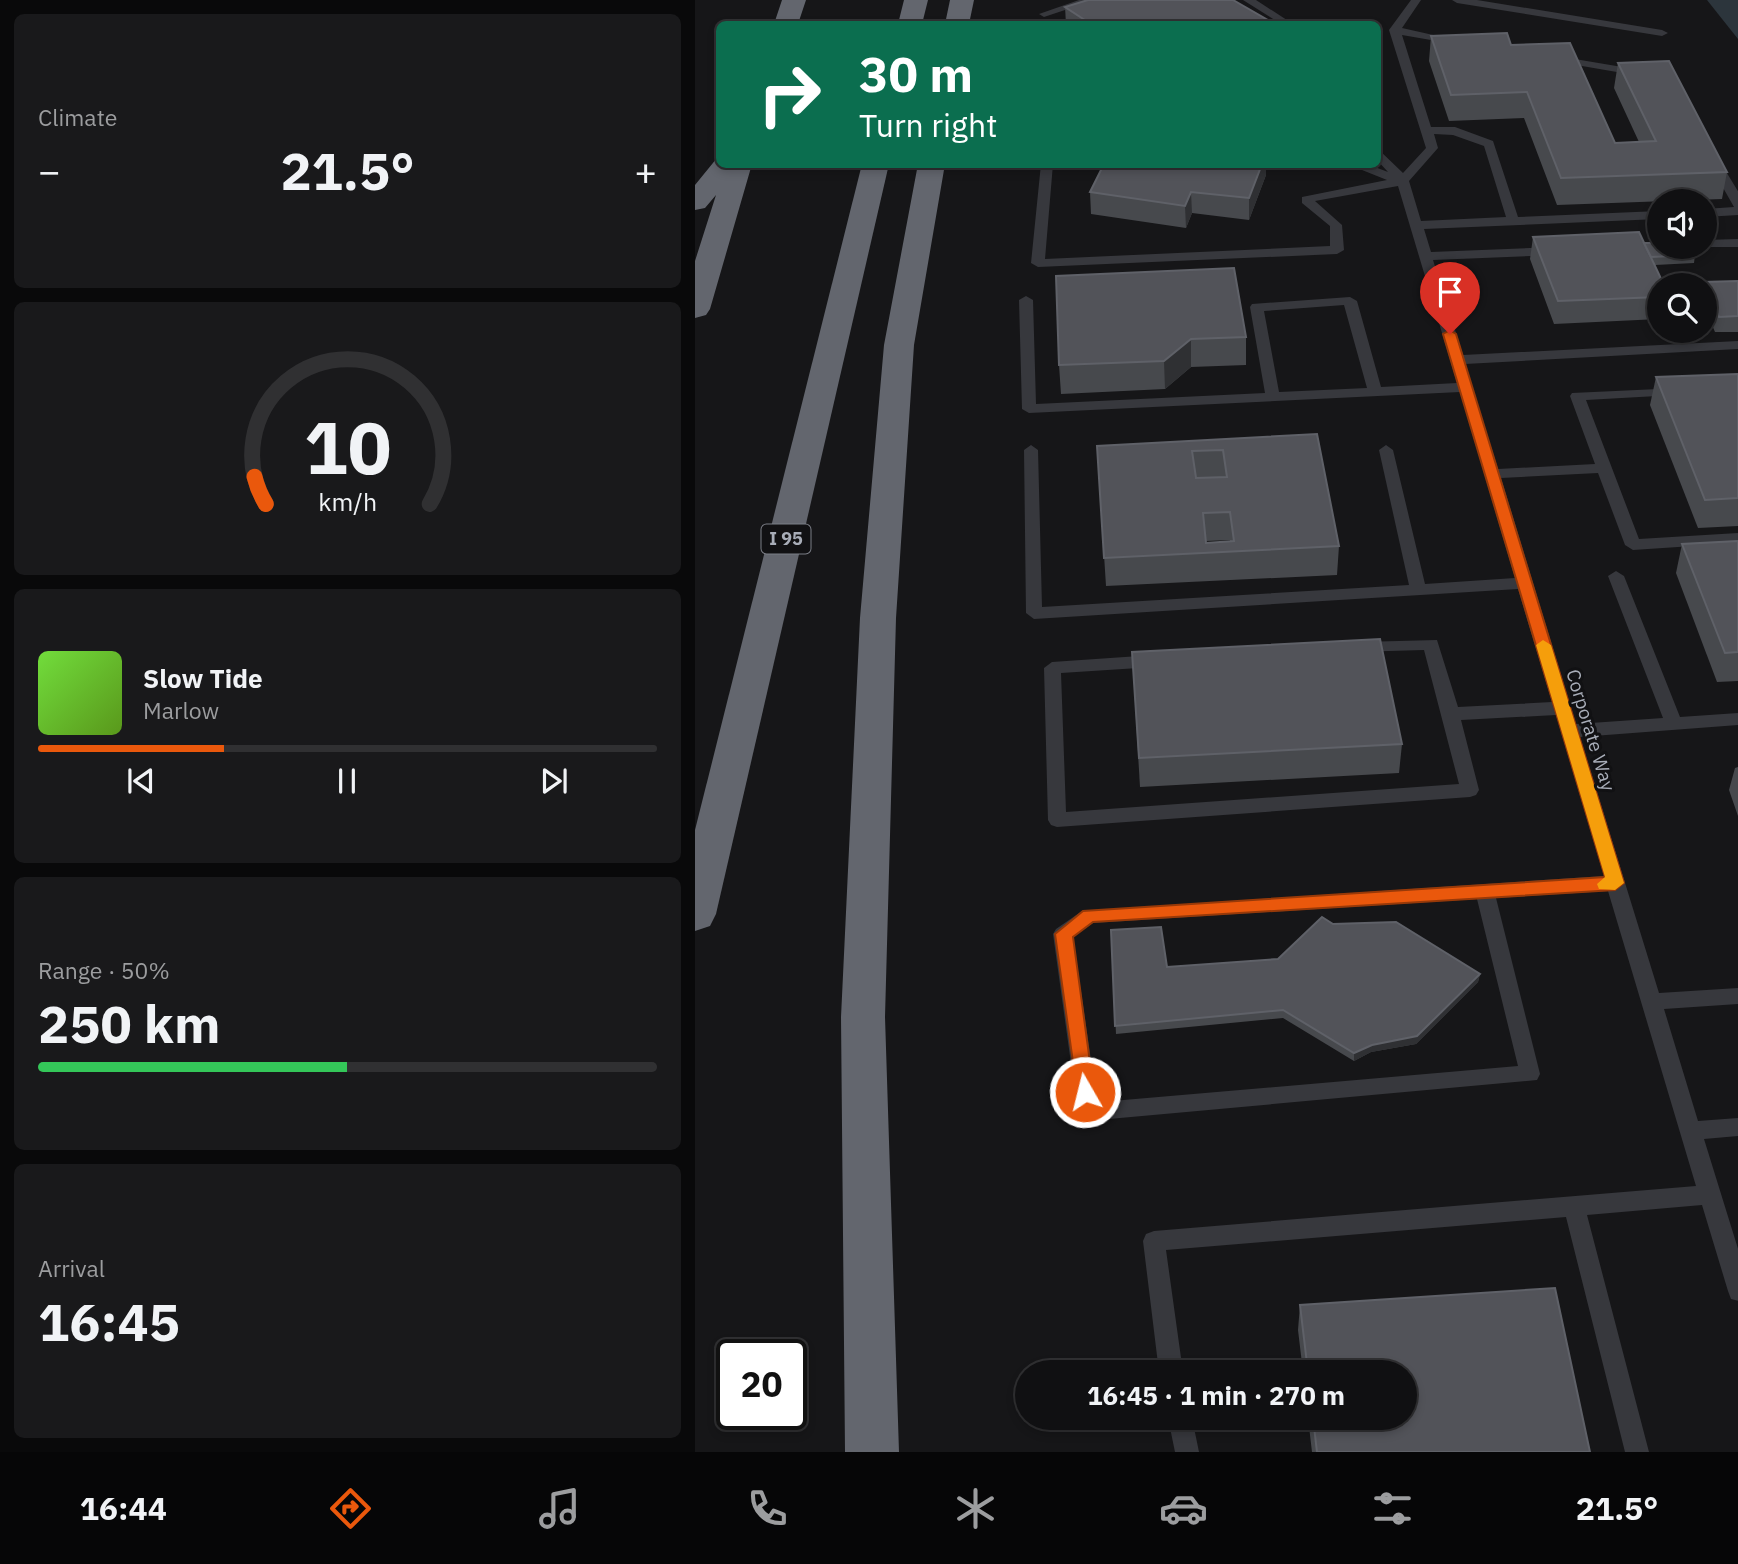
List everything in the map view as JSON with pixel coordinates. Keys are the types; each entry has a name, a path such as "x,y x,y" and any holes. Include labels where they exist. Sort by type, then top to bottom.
{"highway":[{"path":"787,21 794,0"},
{"path":"911,21 916,0"},
{"path":"958,21 962,0"},
{"path":"695,202 724,168"},
{"path":"695,309 738,168"},
{"name":"I 95","path":"695,914 875,168"},
{"path":"872,1452 863,1017 878,618 899,345 931,168"}],"lane":[{"path":"1044,0 1043,19 1090,0"},
{"path":"1248,0 1283,21"},
{"path":"1395,30 1416,0"},
{"path":"1457,0 1662,33"},
{"path":"1395,30 1463,42"},
{"path":"1047,168 1038,263 1337,250 1335,225 1306,200 1346,190 1403,181 1432,148 1395,30"},
{"path":"1545,56 1655,75"},
{"path":"1426,130 1455,131 1489,144 1513,221"},
{"path":"1707,148 1738,209 1717,212"},
{"path":"1381,156 1403,181"},
{"path":"1365,168 1403,181"},
{"name":"Corporate Way","path":"1403,181 1738,1291"},
{"path":"1416,225 1647,215"},
{"path":"1717,244 1738,243"},
{"path":"1426,257 1566,250"},
{"path":"1026,300 1029,409 1466,387"},
{"path":"1273,397 1257,307 1350,301 1375,391"},
{"path":"1457,360 1738,345"},
{"path":"1697,390 1577,396 1633,545 1738,538"},
{"path":"1030,450 1034,613 1525,583"},
{"path":"1386,450 1418,590"},
{"path":"1492,474 1604,468"},
{"path":"1616,576 1674,724"},
{"path":"1174,660 1052,668 1057,820 1470,790 1431,644 1337,650"},
{"path":"1451,714 1562,708"},
{"path":"1569,732 1738,719"},
{"path":"1485,891 1530,1074 1109,1110 1085,1092 1063,934 1089,916 1485,891 1615,883"},
{"path":"1651,1002 1738,996"},
{"path":"1690,1131 1738,1127"},
{"path":"1169,1360 1154,1241 1709,1195"},
{"path":"1574,1206 1637,1452"},
{"path":"1182,1430 1187,1452"}],"shaded area":[{"path":"1707,0 1738,0 1738,39"}],"building":[{"path":"1088,0 1233,0 1270,21 1086,21 1065,7"},
{"path":"1507,33 1511,45 1570,43 1615,143 1656,141 1618,63 1669,61 1727,172 1561,178 1527,92 1451,95 1431,36"},
{"path":"1102,168 1260,168 1249,198 1191,192 1185,206 1090,192"},
{"path":"1639,232 1647,249 1647,259 1652,259 1658,273 1647,273 1647,297 1558,301 1533,237"},
{"path":"1234,268 1246,337 1191,339 1164,361 1059,365 1056,276"},
{"path":"1738,281 1738,316 1719,317 1717,282"},
{"path":"1738,374 1738,498 1705,500 1656,377"},
{"path":"1317,434 1339,546 1104,558 1097,446","holes":["1223,450 1227,477 1196,478 1192,451","1230,512 1234,541 1206,543 1203,513"]},
{"path":"1738,541 1738,652 1725,653 1682,544"},
{"path":"1380,639 1402,744 1139,758 1132,652"},
{"path":"1322,917 1333,924 1396,922 1480,974 1417,1036 1372,1045 1354,1053 1283,1010 1115,1026 1111,930 1161,927 1167,967 1278,959"},
{"path":"1555,1288 1590,1452 1317,1452 1314,1430 1417,1430 1417,1360 1307,1360 1300,1305"}],"slow traffic":[{"path":"1543,645 1615,883 1606,884"}],"route":[{"path":"1085,1092 1063,934 1089,916 1615,883 1450,334"}]}
